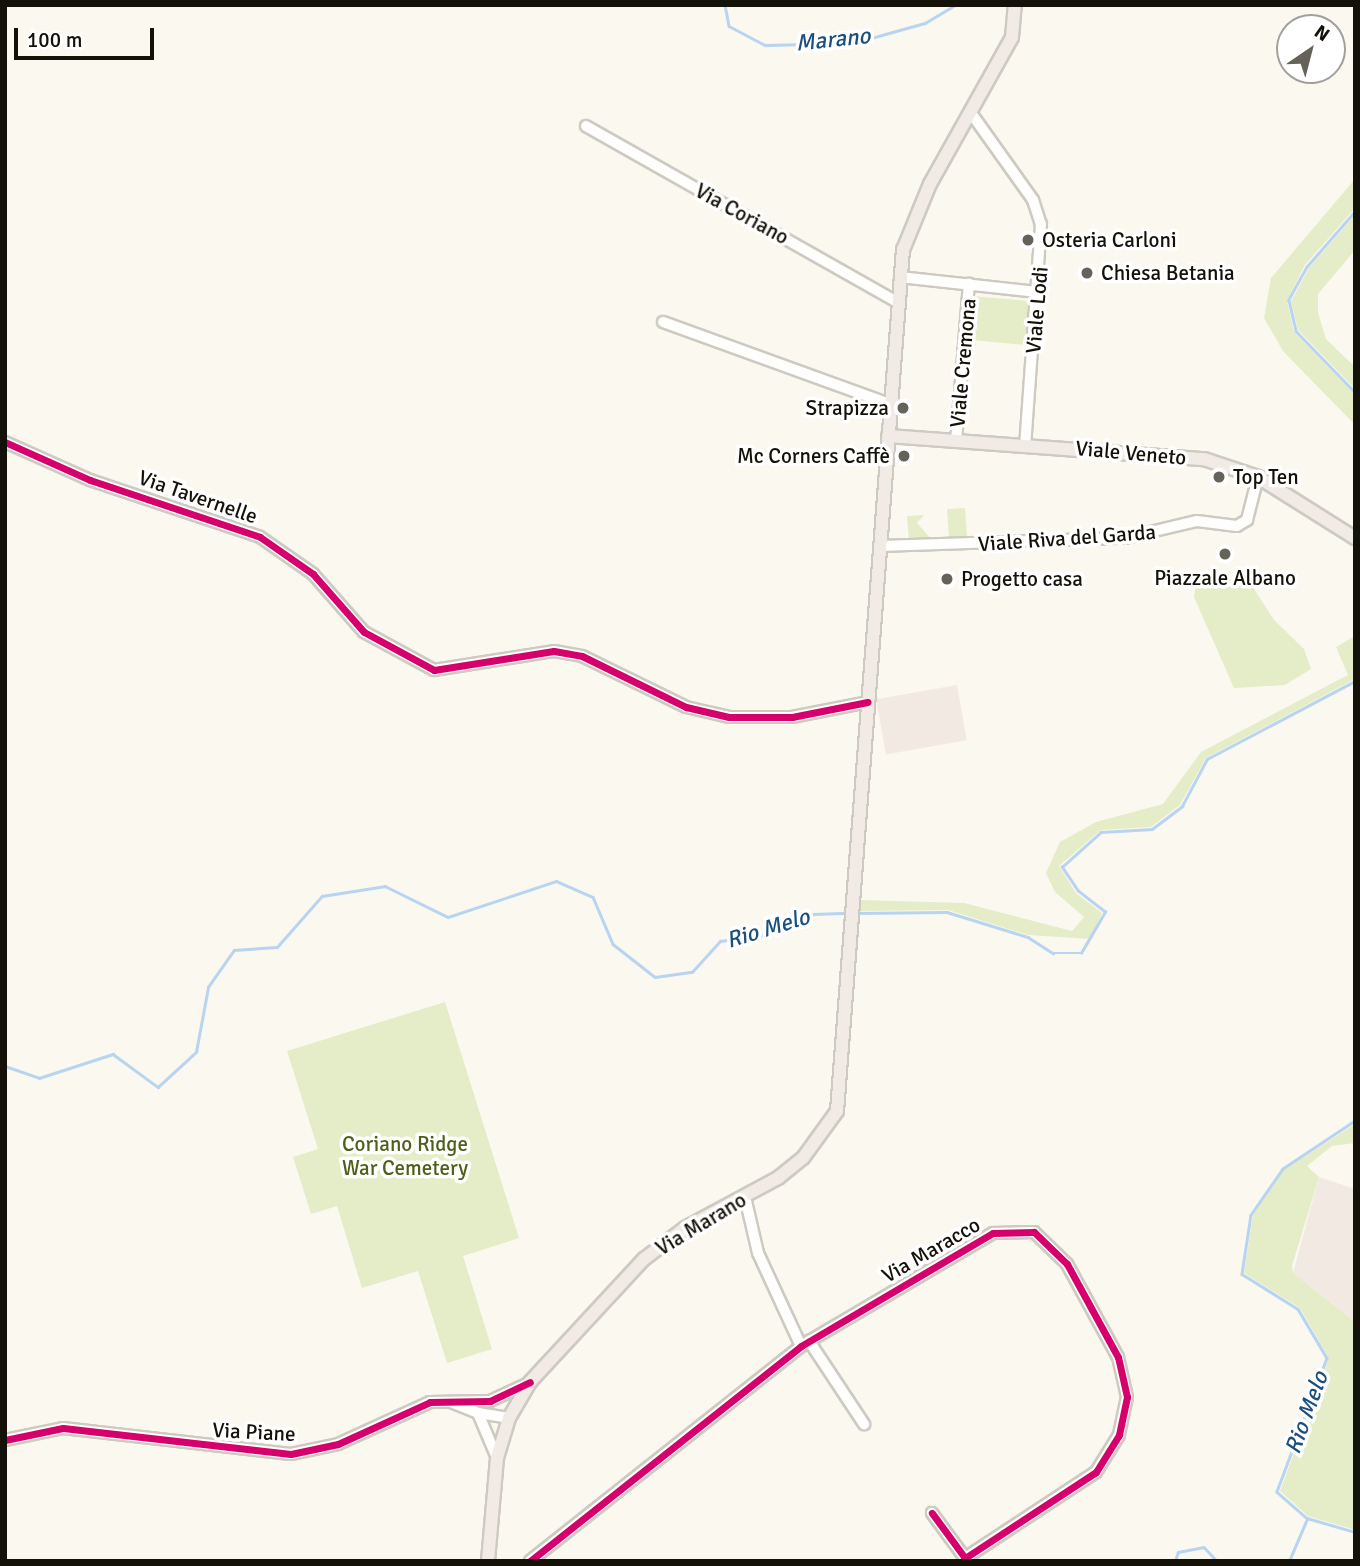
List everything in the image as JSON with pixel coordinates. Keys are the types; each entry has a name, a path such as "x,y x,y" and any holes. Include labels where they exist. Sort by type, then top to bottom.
{"main road":[{"name":"Via Marano","path":"488,1561 497,1458 509,1418 530,1382 644,1259 803,1158 837,1111 855,926 900,276 913,217 1012,37 1015,5"},
{"name":"Viale Veneto","path":"888,436 1142,450 1204,459 1258,477 1355,538"}],"street":[{"name":"Viale Lodi","path":"971,113 1038,211 1039,292 1025,445"},
{"name":"Via Coriano","path":"586,126 897,302"},
{"path":"900,276 1039,292"},
{"name":"Viale Cremona","path":"956,441 970,284"},
{"path":"663,322 890,404"},
{"name":"Via Tavernelle","path":"5,442 90,480 260,537 313,574 364,632 434,670 554,651 582,656 686,707 729,717 792,717 869,702"},
{"name":"Viale Riva del Garda","path":"880,546 1125,538 1197,521 1237,526 1247,520 1258,477"},
{"path":"745,1197 758,1253 805,1344 864,1424"},
{"name":"Via Maracco","path":"530,1561 805,1344 993,1233 1034,1232 1067,1264 1121,1369 1127,1397 1112,1448 1096,1472 965,1558 932,1513"},
{"name":"Via Piane","path":"5,1440 63,1428 291,1454 338,1444 444,1400 483,1401 530,1382"},
{"path":"444,1400 478,1413 509,1418"},
{"path":"483,1401 509,1418"},
{"path":"478,1413 497,1458"}],"shaded area":[{"path":"957,685 967,740 886,754 876,699"},
{"path":"1319,1177 1355,1189 1355,1322 1293,1273"}],"green space":[{"path":"1355,179 1355,208 1305,265 1287,300 1294,332 1355,395 1355,425 1283,351 1264,318 1271,278"},
{"path":"1355,215 1355,250 1318,294 1318,313 1326,339 1355,367 1355,389 1298,330 1291,301 1309,268"},
{"path":"972,296 1032,301 1028,345 968,340"},
{"path":"965,508 967,538 949,539 947,509"},
{"path":"924,515 917,523 932,540 909,541 907,516"},
{"path":"1197,576 1249,581 1274,620 1304,649 1311,669 1285,685 1234,688 1194,597"},
{"path":"1355,636 1355,679 1206,758 1180,805 1151,827 1101,830 1059,866 1076,893 1102,913 1091,939 1028,935 948,910 859,911 860,900 964,903 1072,931 1084,917 1055,892 1046,873 1060,842 1096,822 1163,804 1201,752 1348,675 1336,647"},
{"name":"Coriano Ridge War Cemetery","path":"445,1002 519,1238 463,1256 492,1349 447,1363 418,1271 362,1288 337,1206 311,1214 293,1157 318,1149 287,1051"},
{"path":"1355,1124 1355,1143 1332,1146 1307,1166 1319,1177 1292,1266 1293,1273 1355,1322 1355,1530 1308,1516 1280,1491 1329,1358 1300,1308 1244,1273 1253,1215 1284,1170"}],"waterway":[{"name":"Marano","path":"725,5 729,26 765,45 853,43 925,23 955,5"},
{"name":"Marano","path":"1355,212 1307,267 1289,300 1296,331 1355,392"},
{"name":"Rio Melo","path":"855,913 947,912 1028,937 1053,953 1081,953 1105,912 1078,891 1062,867 1101,832 1152,829 1182,806 1207,759 1355,681"},
{"name":"Rio Melo","path":"5,1066 39,1078 113,1054 158,1087 196,1052 208,987 234,950 277,947 322,896 385,886 448,917 556,881 593,897 613,944 655,977 692,972 720,941 760,936 814,914 849,913"},
{"name":"Rio Melo","path":"1355,1121 1283,1169 1251,1215 1242,1274 1298,1309 1327,1358 1277,1492 1307,1518 1355,1532"},
{"path":"1289,1561 1307,1519"},
{"path":"1175,1561 1178,1552 1204,1547 1217,1561"}],"cycle path":[{"path":"5,442 90,480 260,537 313,574 364,632 434,670 554,651 582,656 686,707 729,717 792,717 868,702"},
{"path":"530,1561 801,1346 993,1233 1034,1232 1067,1264 1118,1357 1127,1397 1119,1435 1096,1472 965,1558 932,1513"},
{"path":"5,1440 63,1428 291,1454 338,1444 430,1402 490,1401 530,1382"}],"place":[{"name":"Osteria Carloni","path":"1028,240"},
{"name":"Chiesa Betania","path":"1087,273"},
{"name":"Strapizza","path":"903,408"},
{"name":"Mc Corners Caffè","path":"904,456"},
{"name":"Top Ten","path":"1219,477"},
{"name":"Piazzale Albano","path":"1225,554"},
{"name":"Progetto casa","path":"947,579"}]}
